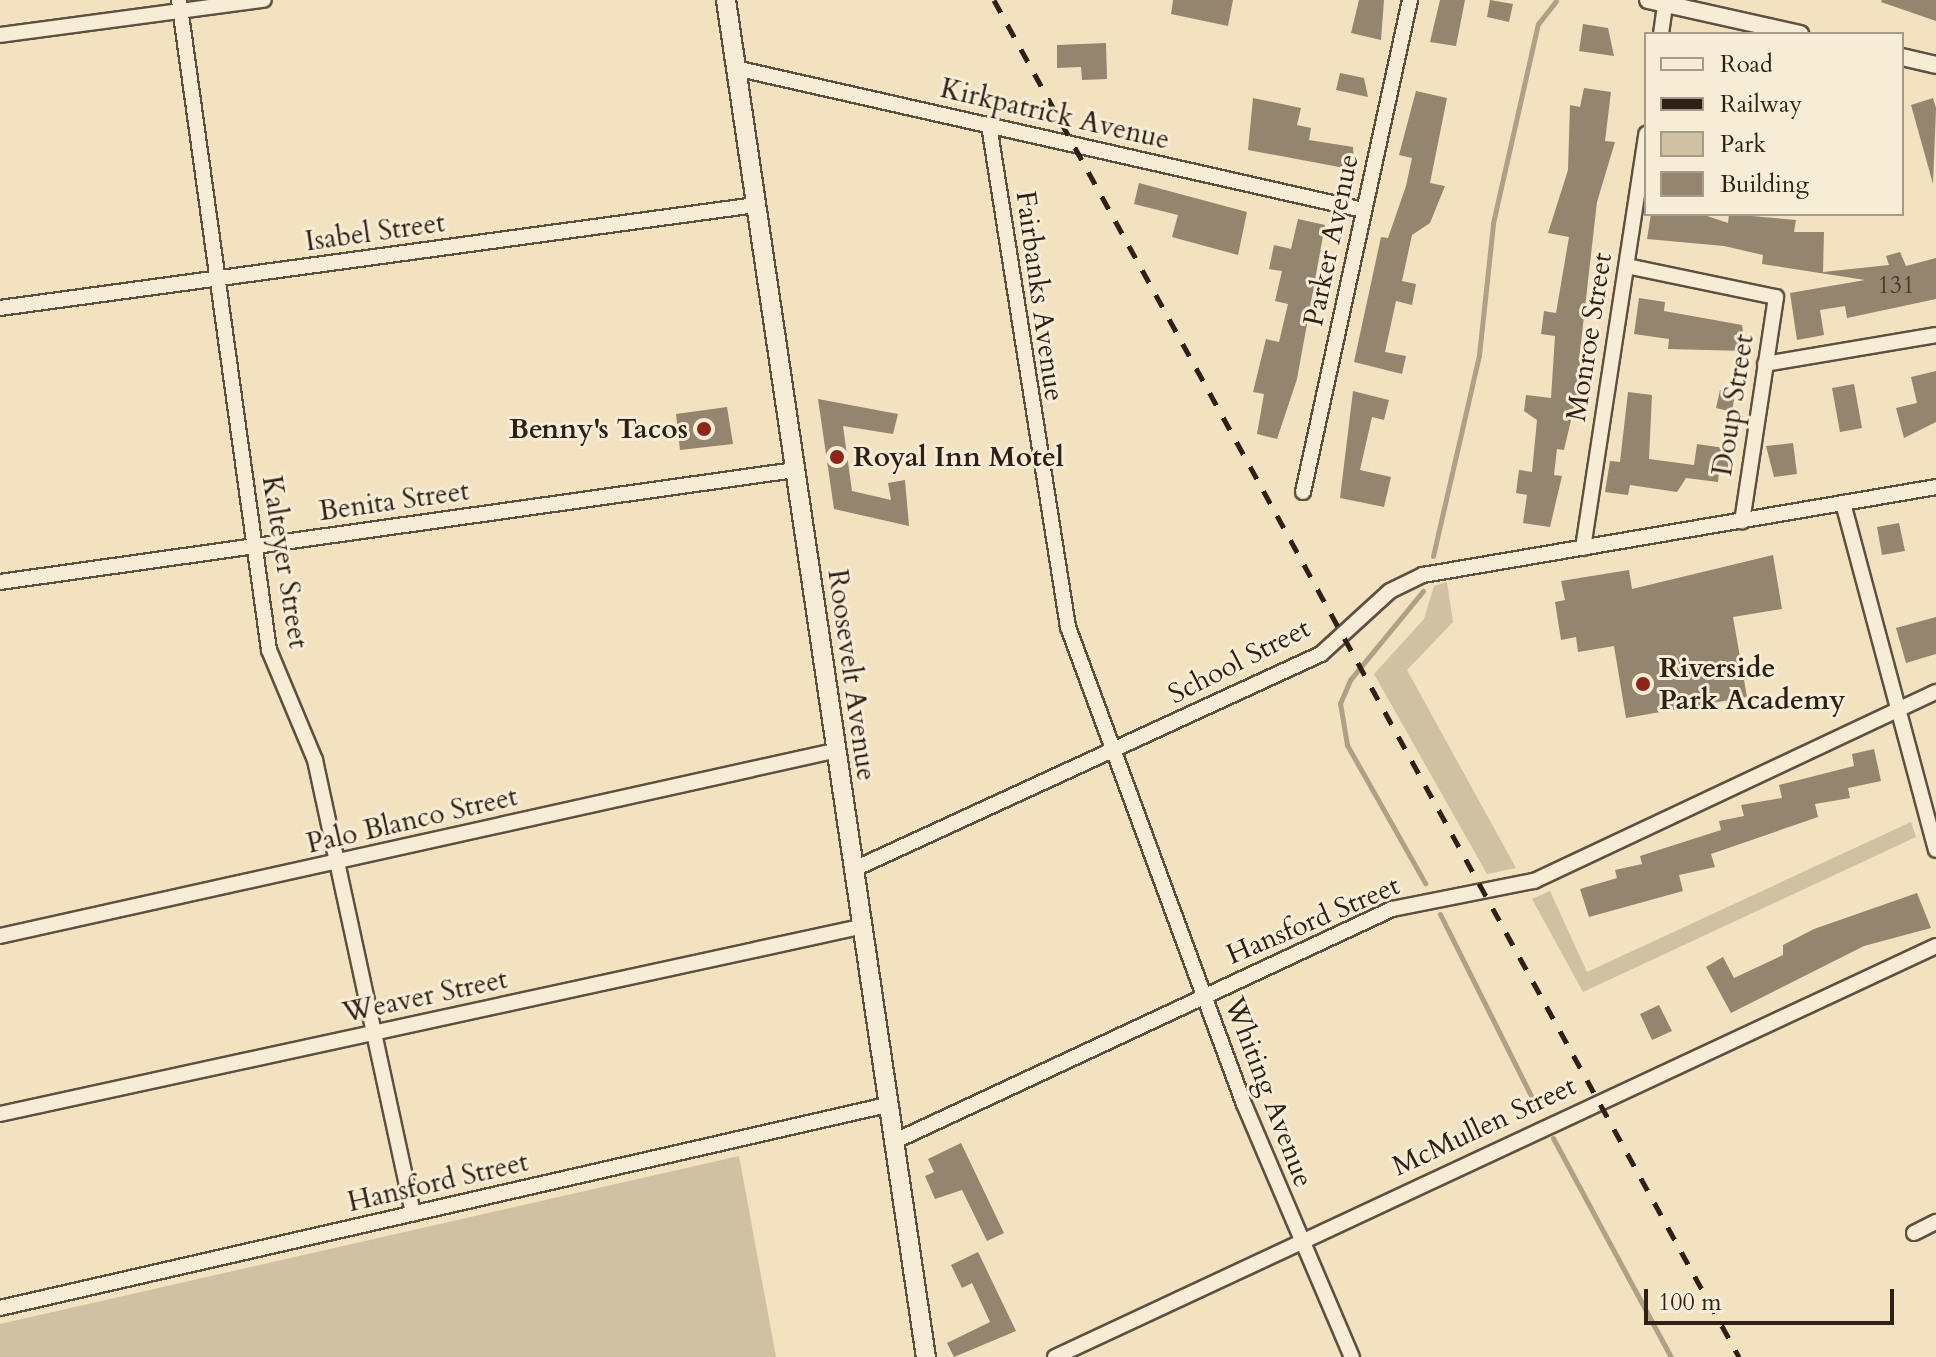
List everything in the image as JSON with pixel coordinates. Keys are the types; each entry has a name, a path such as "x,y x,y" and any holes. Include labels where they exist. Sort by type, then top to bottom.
{"main road":[{"name":"Roosevelt Avenue","path":"726,0 834,751 926,1357"}],"street":[{"path":"0,35 179,6 264,0"},
{"name":"Parker Avenue","path":"1303,492 1410,0"},
{"path":"1648,0 1791,32"},
{"path":"1661,32 1665,4"},
{"name":"Kalteyer Street","path":"179,6 269,650 307,735 341,863 413,1214"},
{"path":"1904,57 1936,65"},
{"name":"Kirkpatrick Avenue","path":"735,68 1363,210"},
{"name":"Fairbanks Avenue","path":"989,125 1055,572 1112,752"},
{"name":"Monroe Street","path":"1583,548 1644,148"},
{"name":"Isabel Street","path":"0,308 217,281 756,205"},
{"name":"Doup Street","path":"1627,266 1776,297 1742,521"},
{"path":"1765,364 1936,335"},
{"name":"Benita Street","path":"0,582 795,470"},
{"name":"School Street","path":"852,870 1321,654 1407,581 1936,487"},
{"path":"1843,503 1936,850"},
{"name":"Hansford Street","path":"893,1142 1408,903 1534,881 1936,692"},
{"name":"Palo Blanco Street","path":"0,936 341,863 834,751"},
{"name":"Whiting Avenue","path":"1112,752 1299,1240 1352,1357"},
{"name":"Weaver Street","path":"0,1114 860,927"},
{"name":"McMullen Street","path":"1055,1357 1299,1240 1936,946"},
{"name":"Hansford Street","path":"0,1308 887,1105"},
{"path":"1914,1233 1936,1222"}],"green space":[{"path":"1447,582 1453,622 1407,670 1516,868 1487,874 1374,674 1424,619 1434,586"},
{"path":"1911,822 1916,837 1583,992 1532,899 1550,891 1587,972"},
{"path":"739,1156 776,1357 0,1357 0,1324"}],"building":[{"path":"1173,0 1233,0 1228,26 1171,14"},
{"path":"1359,0 1384,0 1381,40 1351,33"},
{"path":"1440,0 1465,0 1456,46 1430,42"},
{"path":"1490,0 1513,4 1509,22 1487,17"},
{"path":"1936,0 1936,21 1881,2"},
{"path":"1583,24 1608,28 1614,56 1579,51"},
{"path":"1106,43 1107,79 1082,80 1081,67 1057,68 1057,45"},
{"path":"1340,73 1364,78 1368,97 1336,90"},
{"path":"1584,88 1611,92 1605,141 1615,142 1597,202 1579,360 1585,361 1564,450 1557,449 1554,475 1562,476 1550,527 1523,523 1527,495 1516,493 1519,470 1532,472 1537,420 1524,411 1526,395 1551,398 1555,336 1541,334 1544,311 1556,313 1569,237 1548,233 1568,170 1570,105 1580,107"},
{"path":"1416,91 1447,98 1430,183 1445,186 1430,223 1412,235 1402,281 1416,284 1412,305 1396,301 1385,352 1406,356 1402,374 1354,362 1381,237 1388,238 1406,186 1412,158 1399,155"},
{"path":"1253,98 1301,108 1297,125 1311,128 1309,140 1353,147 1354,164 1350,169 1248,150"},
{"path":"1933,98 1936,108 1933,184 1911,105"},
{"path":"1139,183 1247,212 1238,255 1172,237 1178,215 1134,204"},
{"path":"1651,216 1707,216 1728,223 1729,216 1796,220 1794,232 1824,232 1823,272 1889,265 1886,256 1900,252 1906,266 1936,258 1936,299 1847,318 1845,306 1820,310 1824,335 1797,340 1790,293 1865,280 1762,264 1763,255 1724,246 1647,239"},
{"path":"1298,219 1325,225 1297,379 1277,439 1257,434 1264,394 1253,392 1266,339 1279,342 1288,304 1275,301 1282,271 1269,269 1274,245 1291,249"},
{"path":"1639,298 1665,302 1664,311 1742,325 1746,351 1668,349 1669,339 1634,334"},
{"path":"1936,371 1936,422 1904,438 1896,408 1917,403 1911,377"},
{"path":"1854,384 1862,428 1840,432 1832,388"},
{"path":"1720,390 1735,393 1732,412 1716,408"},
{"path":"1353,391 1389,400 1384,420 1372,417 1360,470 1391,477 1384,507 1340,498"},
{"path":"1628,392 1652,395 1649,459 1694,465 1697,444 1731,449 1727,474 1719,472 1718,482 1686,478 1677,492 1630,485 1628,495 1605,492 1610,461 1620,462"},
{"name":"Royal Inn Motel","path":"818,399 898,414 893,434 843,426 852,491 891,500 888,483 905,480 909,526 834,509"},
{"name":"Benny's Tacos","path":"727,407 733,444 680,450 676,414"},
{"path":"1793,443 1797,474 1774,477 1766,446"},
{"path":"1899,523 1905,551 1882,555 1877,527"},
{"path":"1773,555 1782,609 1733,617 1747,697 1626,718 1614,646 1578,652 1576,637 1561,640 1555,602 1565,600 1561,581 1629,570 1632,589"},
{"path":"1936,617 1936,654 1906,663 1896,628"},
{"path":"1874,749 1881,781 1848,788 1850,798 1815,804 1818,817 1711,854 1715,867 1679,875 1683,891 1589,917 1580,889 1617,878 1615,870 1642,864 1640,856 1721,830 1719,821 1744,816 1741,805 1782,798 1779,785 1854,766 1852,754"},
{"path":"1917,893 1931,928 1864,946 1731,1013 1706,967 1723,957 1734,978 1783,955 1783,945 1814,929"},
{"path":"1659,1005 1672,1031 1652,1040 1640,1014"},
{"path":"961,1143 1004,1233 987,1241 962,1190 935,1199 925,1176 934,1172 928,1159"},
{"path":"978,1252 1016,1331 954,1357 947,1343 990,1322 972,1283 962,1288 951,1265"}],"waterway":[{"path":"1433,556 1479,355 1493,223 1538,24 1556,1"},
{"path":"1423,591 1350,680 1340,703 1347,745 1425,883"},
{"path":"1440,914 1538,1110"},
{"path":"1553,1138 1671,1357"}],"railway":[{"path":"994,0 1739,1357"}],"place":[{"name":"Benny's Tacos","path":"704,429"},
{"name":"Royal Inn Motel","path":"837,457"},
{"name":"Riverside Park Academy","path":"1643,684"}]}
